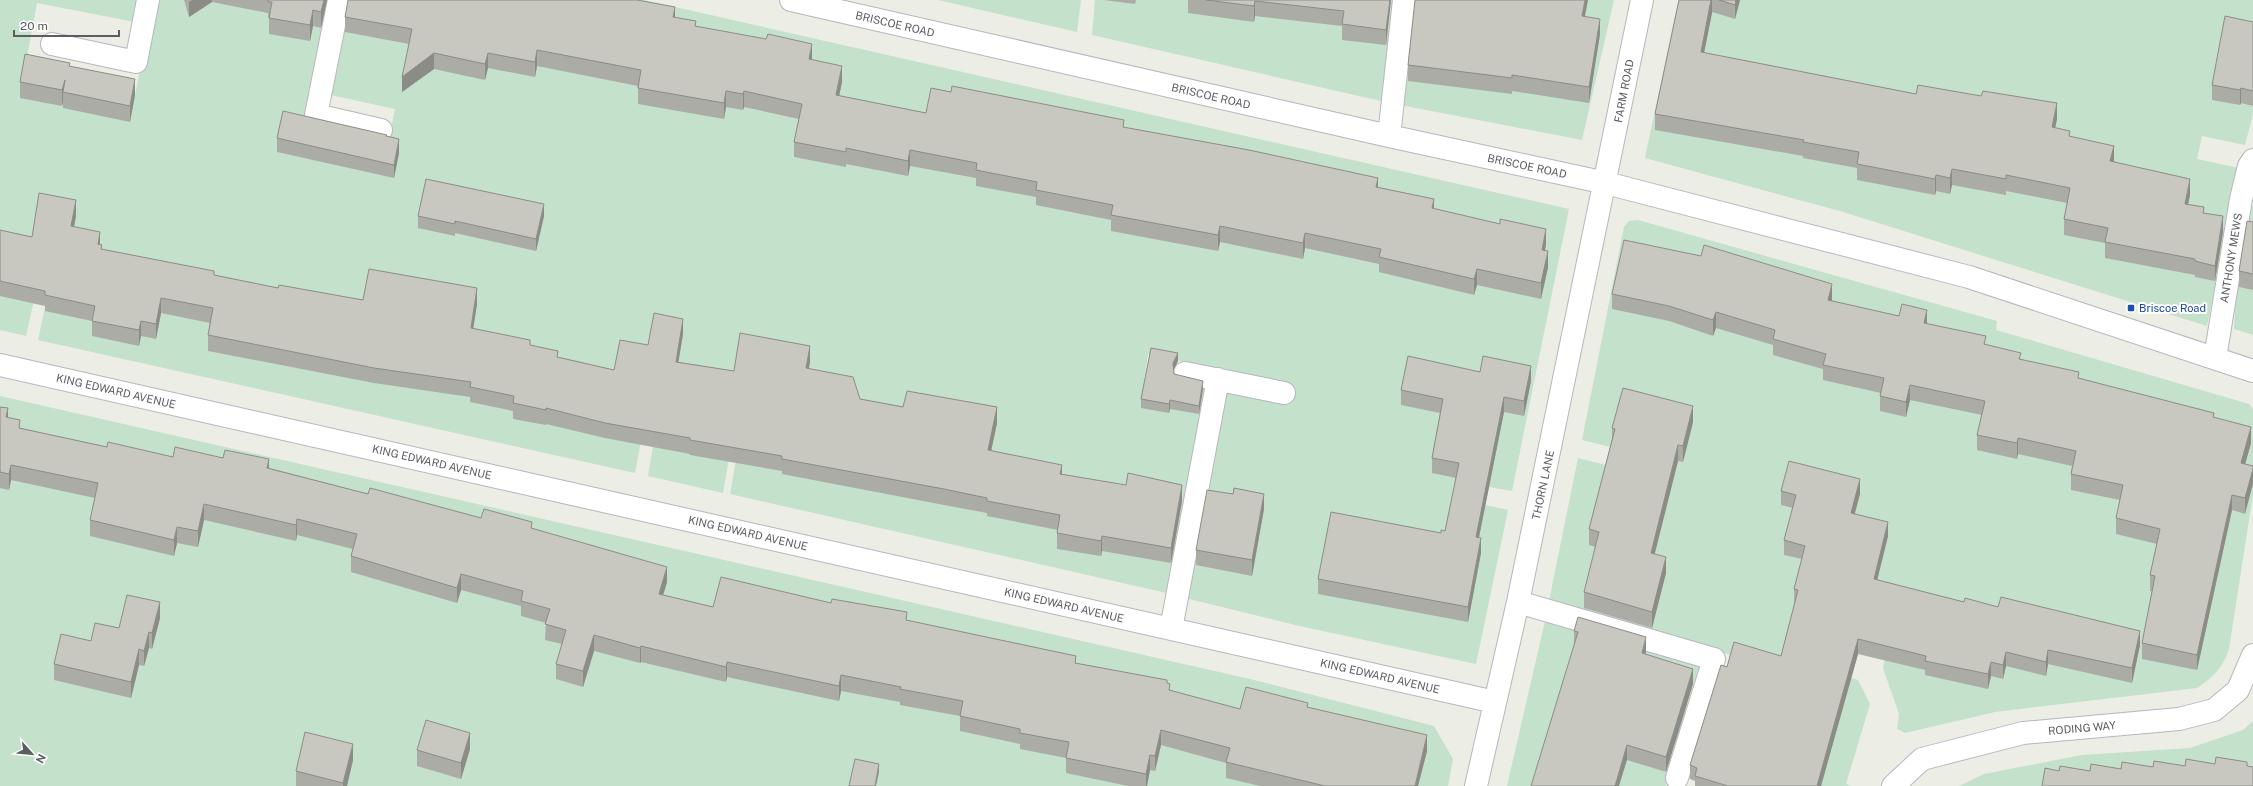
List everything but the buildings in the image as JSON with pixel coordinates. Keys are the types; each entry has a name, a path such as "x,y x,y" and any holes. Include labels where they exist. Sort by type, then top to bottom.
{"street":[{"path":"52,44 136,62 148,0"},
{"path":"338,0 316,115 381,130"},
{"name":"BRISCOE ROAD","path":"791,0 1389,136 1606,183 1969,277 2253,371"},
{"path":"1389,136 1404,0"},
{"name":"FARM ROAD","path":"1606,183 1642,0"},
{"name":"ANTHONY MEWS","path":"2215,358 2241,199 2249,166 2253,160"},
{"name":"THORN LANE","path":"1476,786 1518,602 1606,183"},
{"name":"KING EDWARD AVENUE","path":"0,365 1495,702"},
{"path":"1186,373 1284,393"},
{"path":"1171,629 1218,380"},
{"path":"1518,602 1714,659 1677,778"},
{"name":"RODING WAY","path":"1893,786 1922,759 2023,733 2179,719 2214,710 2238,690 2253,655"}],"green space":[{"path":"0,0 139,0 135,22 37,3 25,69 135,95 154,0 332,0 298,157 387,148 395,109 326,94 345,0 644,0 1569,209 1512,491 1489,487 1485,505 1508,510 1476,664 1295,625 1185,598 1223,391 1288,403 1292,386 1282,383 1148,354 1144,382 1177,388 1178,383 1208,388 1171,594 730,494 746,404 739,401 723,493 648,476 663,386 656,362 635,473 38,340 57,251 42,264 26,336 0,330"},
{"path":"938,0 1081,0 1077,32"},
{"path":"1095,0 1394,0 1381,101 1092,35"},
{"path":"1413,0 1614,0 1582,140 1400,105"},
{"path":"1709,0 2253,0 2253,114 2245,145 2202,136 2197,159 2239,168 2207,326 1840,211 1645,158 1678,2 1705,10"},
{"path":"2253,204 2253,335 2234,329 2237,281"},
{"path":"1638,220 1997,321 1996,330 2249,404 2253,409 2253,494 2229,649 2221,666 2208,680 2197,688 1995,712 1905,733 1897,729 1899,714 1883,668 1888,643 1845,632 1830,671 1858,680 1870,704 1846,784 1852,786 1696,786 1734,656 1549,601 1578,458 1634,472 1639,454 1582,440 1624,227 1629,221"},
{"path":"0,396 1250,679 1434,726 1453,759 1448,786 0,786"},
{"path":"1545,621 1702,665 1696,685 1690,683 1681,710 1687,712 1677,744 1672,743 1663,771 1670,773 1666,786 1507,786"},
{"path":"2253,721 2253,786 1959,786 1984,774 2082,755 2190,748 2243,730"}],"place":[{"name":"Briscoe Road","path":"2131,308"}]}
